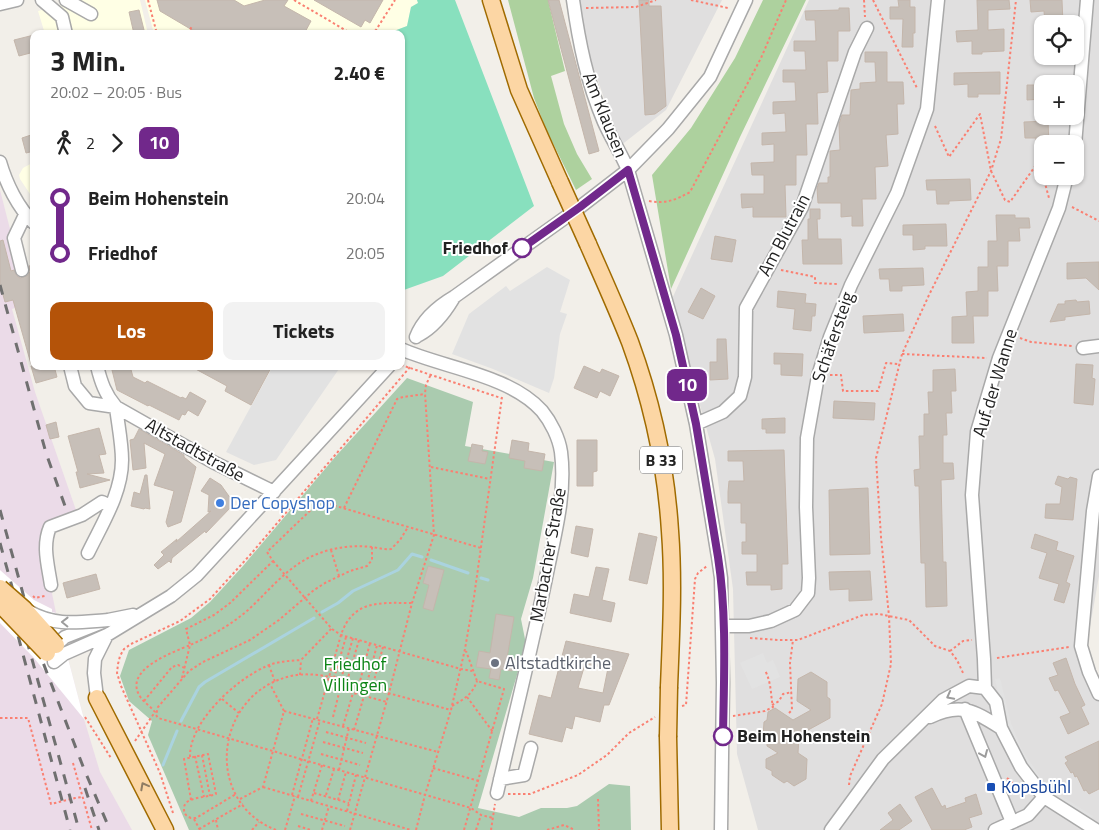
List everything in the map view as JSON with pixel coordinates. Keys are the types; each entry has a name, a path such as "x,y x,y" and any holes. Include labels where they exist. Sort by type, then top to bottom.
{"main road":[{"name":"B 33","path":"491,0 519,90 588,244 630,344 649,404 662,467 669,514 672,562 668,737 670,830"},
{"path":"0,588 24,609 53,653"},
{"path":"0,604 53,653"},
{"path":"97,698 166,830"}],"street":[{"path":"0,4 17,0"},
{"path":"42,0 62,16 65,30"},
{"path":"66,0 91,14"},
{"path":"405,348 416,337 433,325 446,311 454,297 580,207 628,170 668,129 710,77 746,0"},
{"name":"Schäfersteig","path":"723,626 749,626 770,620 795,610 808,593 806,438 818,376 830,337 851,285 897,193 927,109 938,0"},
{"path":"1076,135 1087,0"},
{"name":"Am Klausen","path":"574,4 585,70 605,124 628,170"},
{"name":"Am Blutrain","path":"696,424 723,412 740,396 746,377 746,308 802,207 855,52 867,28"},
{"path":"0,162 4,176 30,219 14,238 22,270"},
{"path":"628,170 676,335 696,424 721,578 723,626 721,830"},
{"name":"Auf der Wanne","path":"984,688 983,638 972,495 977,432 999,358 1060,204 1065,185"},
{"path":"1083,348 1099,346"},
{"name":"Marbacher Straße","path":"405,352 504,384 526,396 542,412 555,433 561,451 560,507 540,611 497,793"},
{"path":"71,370 75,386 89,403 116,407"},
{"name":"Altstadtstraße","path":"98,370 102,385 116,407 213,462 274,492"},
{"path":"53,653 64,654 107,635 172,596 197,575 384,370"},
{"name":"Altstadtstraße","path":"88,553 118,487 122,461 116,407"},
{"path":"1099,476 1093,511 1081,646 1088,672 1099,694"},
{"path":"51,586 45,549 46,535 50,527 82,514 102,502 111,506"},
{"path":"24,609 39,618 64,623 108,620 142,613"},
{"path":"53,653 65,637 108,620"},
{"path":"97,698 94,673 96,659 107,635"},
{"path":"831,830 883,759 942,700 969,686 984,688 996,702 1002,728 1020,767 1044,797 1096,830"},
{"path":"922,720 944,710 966,710 977,713 1002,728"},
{"path":"966,710 1012,822"},
{"path":"500,779 524,775 531,748"},
{"path":"994,830 1028,815 1044,797"}],"path":[{"path":"148,0 156,30"},
{"path":"294,0 345,30"},
{"path":"376,30 395,0"},
{"path":"574,4 636,7 656,0"},
{"path":"691,0 741,13"},
{"path":"635,196 651,201 664,202 677,199 690,192 761,58 786,0"},
{"path":"864,0 867,28"},
{"path":"855,797 848,789 850,776 882,704 891,664 876,458 902,354 929,295 991,171 1001,139 1016,0"},
{"path":"190,30 192,26"},
{"path":"991,171 1004,200 1010,202 1034,168"},
{"path":"1046,185 1050,203 1060,204 1099,221"},
{"path":"769,268 815,277 815,283 851,285"},
{"path":"1008,333 1031,342 1083,348"},
{"path":"902,354 999,358"},
{"path":"818,376 841,375 843,391 878,391 886,363 899,364"},
{"path":"405,366 502,398 481,548 461,670 416,830"},
{"path":"173,814 160,772 121,686 117,673 120,656 131,644 180,621 210,599 250,555 410,367"},
{"path":"350,830 387,702 412,603 434,535 425,394 426,385 431,374"},
{"path":"344,508 397,399 425,394"},
{"path":"431,467 491,479"},
{"path":"472,671 461,670 341,635 332,629 267,552 318,503 322,502 481,548"},
{"path":"408,527 400,540 391,549 348,547 331,550 307,558 285,574 247,611 222,629 162,658 144,670 137,682 138,692 144,701 156,712 158,718 471,808 481,815 493,818"},
{"path":"131,747 165,697 189,671 203,662 250,640 279,620 314,590 339,576 367,566 372,560 372,547"},
{"path":"331,550 339,576"},
{"path":"679,707 686,705 695,579 698,573 718,557"},
{"path":"181,680 190,646 186,630 214,615 230,603 273,561"},
{"path":"285,830 308,761 343,628 352,615 365,607 381,602 412,603"},
{"path":"749,626 750,639 798,640 863,615 879,614 909,620 935,646 950,651 957,660 965,677"},
{"path":"300,675 301,660 332,629"},
{"path":"334,678 346,637"},
{"path":"341,680 353,638"},
{"path":"950,651 963,641 983,638"},
{"path":"347,682 359,640"},
{"path":"789,713 792,710 790,663 793,640"},
{"path":"359,685 370,644"},
{"path":"366,687 377,645"},
{"path":"984,659 1081,646"},
{"path":"372,688 383,647"},
{"path":"464,830 504,689 477,681 465,649"},
{"path":"190,757 197,729 221,698 240,682 269,665 281,661 301,660"},
{"path":"144,701 172,667 178,665 184,668"},
{"path":"269,665 275,682"},
{"path":"765,670 771,687 772,705"},
{"path":"276,830 259,822 239,800 230,781 226,763 228,738 239,712 255,695 270,684 292,676 317,674 450,710"},
{"path":"452,706 467,697 473,691 477,681"},
{"path":"263,787 284,711 270,684"},
{"path":"335,688 387,702"},
{"path":"333,717 340,689"},
{"path":"723,716 765,712 773,707 772,705 783,694 792,692"},
{"path":"343,727 353,693"},
{"path":"354,730 364,696"},
{"path":"467,697 493,732"},
{"path":"221,698 239,712"},
{"path":"284,711 438,752"},
{"path":"491,830 497,793 530,794 578,775 607,756 629,733 659,715"},
{"path":"0,718 28,718 51,804 82,797"},
{"path":"85,718 110,758"},
{"path":"295,796 313,718"},
{"path":"339,770 349,728"},
{"path":"326,732 366,743"},
{"path":"323,742 363,754"},
{"path":"191,800 184,759 208,754 210,755 217,792 210,796 185,803 184,808 187,816 194,818 236,794"},
{"path":"321,754 360,765"},
{"path":"202,755 210,796"},
{"path":"196,756 204,797"},
{"path":"73,763 92,830"},
{"path":"311,801 322,765"},
{"path":"432,768 479,781"},
{"path":"326,796 334,769"},
{"path":"338,800 346,772"},
{"path":"347,811 356,775"},
{"path":"239,800 263,787 411,830"},
{"path":"314,793 349,803"},
{"path":"598,799 599,830"},
{"path":"194,818 200,830 243,804"},
{"path":"322,830 329,806"},
{"path":"301,814 345,826"},
{"path":"476,830 481,815"},
{"path":"216,820 218,830"},
{"path":"252,830 259,822"},
{"path":"298,826 311,830"},
{"path":"547,830 564,826 575,830"}],"shaded area":[{"path":"80,0 140,0 147,30 44,30 38,11"},
{"path":"145,0 417,0 418,3 411,7 407,26 396,30 153,30"},
{"path":"571,0 722,0 666,110 620,146"},
{"name":"Kopsbühl","path":"809,0 1099,0 1099,576 1086,649 1099,676 1099,830 758,830 737,754 733,589 715,459 671,301"},
{"path":"30,164 30,194 20,179 19,175 23,168"},
{"path":"0,190 29,303 12,309 35,392 77,513 40,534 56,613 100,772 132,830 0,830"},
{"path":"547,267 570,280 560,312 567,314 560,334 554,378 549,393 452,354 469,314 506,286 510,291"},
{"path":"271,370 338,370 276,460 254,465 226,452"},
{"path":"763,653 767,663 773,660 780,677 752,689 740,663"},
{"path":"1000,678 1011,723 1022,750 1047,787 1093,816 1090,821 1043,789 1018,752 1006,725 995,679"}],"green space":[{"path":"417,0 455,0 534,206 443,276 405,290 405,30 396,30 407,26 411,7 418,3"},
{"path":"508,0 548,0 565,71 551,76 564,124 577,154 592,179 576,190 546,129 534,98"},
{"path":"763,0 806,0 740,137 671,289 652,175 691,128 735,58"},
{"name":"Friedhof Villingen","path":"407,378 473,402 465,446 554,462 533,578 521,619 526,644 478,808 519,817 541,808 577,806 609,784 630,786 631,830 189,830 148,735 152,721 129,701 120,676 129,650 191,618 210,602 336,456"}],"pier":[{"path":"0,570 34,600 56,613 84,719 34,658 0,623"}],"building":[{"path":"157,0 234,0 244,6 265,0 288,0 284,6 311,21 306,30 192,30 160,11"},
{"path":"314,0 383,0 370,23 365,20 361,27"},
{"path":"548,0 559,0 599,151 589,154"},
{"path":"639,0 649,0 649,6 661,6 666,106 655,114 645,115"},
{"path":"898,0 910,0 910,7 915,7 913,47 902,47 903,19 890,19 890,7 899,7"},
{"path":"977,0 1009,0 1010,9 988,10 988,30 1004,29 1004,51 972,54 972,41 957,42 956,31 978,30"},
{"path":"1030,0 1062,0 1063,15 1044,15 1044,11 1031,12"},
{"path":"839,8 849,8 850,31 838,31 838,61 827,61 828,92 817,93 818,124 806,124 807,155 796,155 796,185 785,185 786,217 753,217 753,207 742,208 741,194 764,194 764,175 752,175 751,163 774,162 774,144 762,145 762,133 786,132 785,113 773,114 773,102 796,101 795,82 783,82 783,70 806,70 805,51 794,51 794,41 816,41 815,20 806,20 805,11 839,10"},
{"path":"139,10 144,30 133,30 129,12"},
{"path":"30,36 30,53 19,56 14,40"},
{"path":"865,52 887,52 887,82 903,82 904,104 897,104 898,134 886,135 888,166 875,167 876,199 862,199 863,226 852,226 852,216 841,217 841,203 818,203 817,188 819,183 828,183 828,177 830,177 830,151 840,150 839,124 842,115 850,115 851,90 860,89 860,83 876,82 875,62 865,62"},
{"path":"1000,72 1000,94 978,94 978,97 968,97 968,84 954,85 954,73"},
{"path":"1027,85 1034,85 1034,100 1027,100"},
{"path":"1024,122 1034,122 1034,125 1048,125 1049,135 1034,135 1034,138 1025,138"},
{"path":"30,135 30,152 26,153 22,138"},
{"path":"970,179 971,200 949,201 949,204 937,204 936,190 927,190 926,180"},
{"path":"810,209 820,209 820,219 817,219 818,239 841,239 842,264 803,264 802,240 808,240"},
{"path":"996,215 1015,215 1015,218 1029,218 1030,228 1019,228 1020,241 1008,241 1008,266 997,266 998,291 988,291 988,316 973,316 974,343 952,343 952,317 967,316 966,292 978,291 978,267 988,267 988,241 997,241"},
{"path":"946,224 947,246 925,246 925,249 913,250 913,235 903,235 903,225"},
{"path":"715,236 736,240 732,262 711,259"},
{"path":"3,240 11,271 14,270 20,278 27,276 30,272 30,360 13,300 5,302 0,284 0,241"},
{"path":"1099,262 1099,290 1086,278 1067,279 1067,263"},
{"path":"923,268 924,285 902,286 902,291 890,291 889,279 880,279 879,269"},
{"path":"701,288 715,296 703,319 688,312"},
{"path":"778,291 806,294 805,303 816,304 815,316 812,316 811,331 793,329 795,309 777,307"},
{"path":"1076,300 1077,302 1089,301 1090,314 1065,317 1065,320 1050,322 1058,304 1065,304 1065,301"},
{"path":"903,314 904,331 864,333 863,316"},
{"path":"717,339 726,339 728,379 710,380 710,362 717,362"},
{"path":"774,353 803,354 802,376 781,375 781,364 774,364"},
{"path":"1076,364 1093,365 1092,378 1095,379 1093,405 1074,403"},
{"path":"584,366 600,373 602,369 619,376 610,396 600,391 597,398 574,388"},
{"path":"955,369 956,391 951,391 952,413 946,413 947,435 943,435 943,463 953,463 954,479 941,480 943,562 946,562 947,606 926,607 925,563 921,563 919,486 915,486 914,470 920,469 919,436 924,436 924,414 929,414 928,392 933,392 933,370"},
{"path":"32,370 55,370 57,377 36,383"},
{"path":"112,370 131,370 133,377 145,383 147,381 181,398 186,399 190,392 206,401 198,416 188,410 185,415 182,414 179,420 117,390"},
{"path":"197,370 270,370 251,405 225,391 227,386"},
{"path":"834,401 875,403 874,420 833,418"},
{"path":"785,418 785,433 766,433 766,429 762,429 762,419"},
{"path":"56,422 59,437 50,439 46,425"},
{"path":"99,428 106,454 99,455 104,473 87,474 110,480 80,488 76,472 78,472 68,436"},
{"path":"139,429 184,455 196,467 181,522 168,527 166,522 174,491 154,485 165,454 144,443 146,468 133,470 130,440 134,439"},
{"path":"512,440 529,443 528,451 545,454 542,471 524,468 525,461 509,458"},
{"path":"577,440 597,440 597,471 593,472 593,486 577,486"},
{"path":"472,444 483,446 482,451 488,452 485,464 468,461"},
{"path":"784,450 788,564 782,564 782,589 771,590 771,585 747,585 746,572 757,572 757,554 742,554 742,542 746,542 746,523 741,523 741,503 728,503 728,492 729,481 744,481 743,461 728,461 728,451"},
{"path":"145,475 147,475 150,509 131,506 134,492 140,494"},
{"path":"1058,476 1077,479 1073,520 1045,518 1046,504 1060,504 1062,487 1055,484"},
{"path":"210,478 221,485 231,499 231,507 206,533 205,531 172,558 171,563 169,561 158,569 154,565 164,555 161,552 177,539 176,542 211,511 208,512 209,495 201,491"},
{"path":"868,488 870,554 830,555 829,490"},
{"path":"576,526 593,529 588,557 571,553"},
{"path":"639,533 657,537 647,584 629,580"},
{"path":"1035,534 1058,542 1056,550 1074,556 1066,582 1070,584 1064,603 1054,600 1059,584 1039,578 1047,553 1031,548"},
{"path":"428,566 444,570 433,611 423,608 429,585 423,583"},
{"path":"596,567 609,569 602,600 615,603 611,622 570,613 574,594 589,597"},
{"path":"870,571 872,600 849,601 849,589 830,590 829,572"},
{"path":"96,574 100,589 67,598 63,583"},
{"path":"496,614 514,617 507,658 515,659 512,671 501,669 499,680 489,678 491,669 476,667 479,651 490,653"},
{"path":"566,641 629,654 609,705 604,705 600,722 575,716 572,729 566,727 562,742 529,734 539,695 551,698","holes":["585,664 608,668 603,693 578,688"]},
{"path":"1066,658 1085,705 1081,707 1089,724 1068,734 1060,717 1070,713 1058,690 1055,691 1049,678 1058,675 1053,663"},
{"path":"811,672 827,682 827,697 830,699 830,718 799,735 798,753 807,759 806,779 794,786 787,781 784,783 772,775 772,771 766,768 766,759 778,753 767,746 767,738 763,736 764,722 767,720 768,712 775,708 793,720 811,710 797,701 798,679"},
{"path":"1099,741 1099,789 1089,794 1086,790 1084,791 1077,776 1075,777 1073,772 1071,773 1065,763 1068,761 1065,757"},
{"path":"932,788 942,807 945,805 946,809 966,802 965,798 976,794 982,814 969,818 972,827 964,830 932,830 915,797"},
{"path":"900,804 912,821 899,830 880,830 893,820 888,813"}],"waterway":[{"path":"322,612 338,603 353,591 398,570 412,554 422,557"},
{"path":"431,560 468,573"},
{"path":"481,578 488,580"},
{"path":"181,721 199,687 205,682 314,618"},
{"path":"163,765 177,731"}],"railway":[{"path":"0,285 46,453 65,506"},
{"path":"0,510 39,652 84,769 110,830"},
{"path":"0,543 79,830"},
{"path":"13,617 70,830"},
{"path":"85,788 99,830"}],"bus line":[{"name":"10","path":"522,248 628,170 676,335 696,424 721,578 723,736"}],"place":[{"name":"Friedhof","path":"522,248"},
{"name":"Der Copyshop","path":"220,503"},
{"name":"Altstadtkirche","path":"495,663"},
{"name":"Beim Hohenstein","path":"723,736"},
{"name":"Kopsbühl","path":"991,787"}]}
